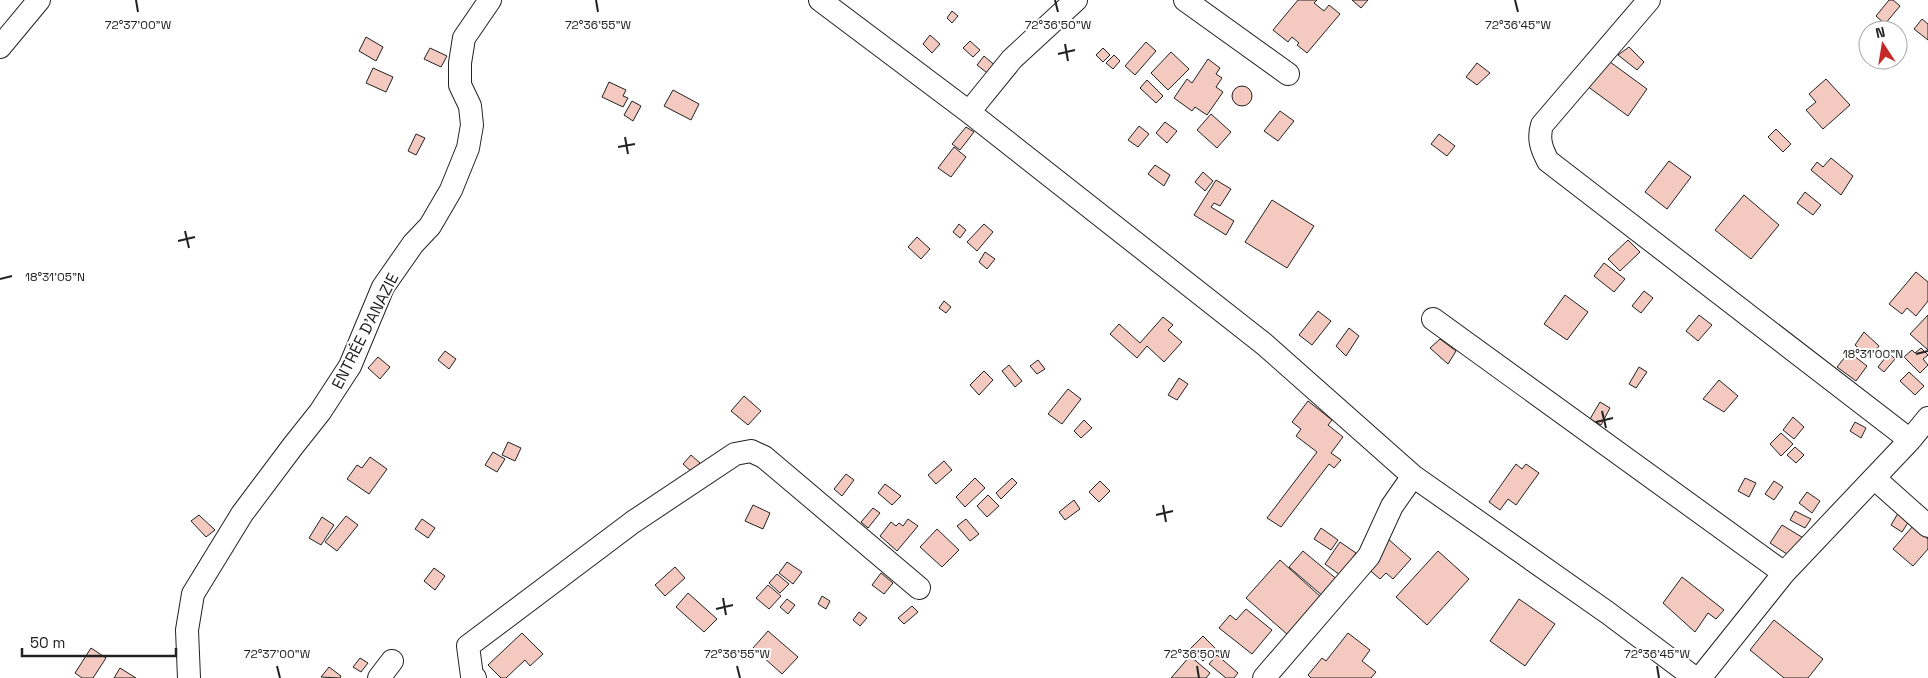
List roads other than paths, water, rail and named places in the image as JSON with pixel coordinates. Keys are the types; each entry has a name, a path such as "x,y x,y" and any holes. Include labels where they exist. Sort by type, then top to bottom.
{"street":[{"path":"0,47 39,0"},
{"name":"ENTRÉE D'ANAZIE","path":"188,678 187,630 193,594 242,514 292,446 320,412 350,366 383,287 414,244 430,226 451,190 468,148 472,125 470,106 460,85 460,63 464,38 490,0"},
{"path":"820,0 969,112 1264,344 1412,476 1608,613 1695,678"},
{"path":"969,112 1012,59 1076,0"},
{"path":"1185,0 1288,74"},
{"path":"1649,0 1542,125 1539,135 1542,150 1548,161 1910,440"},
{"path":"1433,319 1784,573"},
{"path":"1700,678 1784,573 1910,440 1928,418"},
{"path":"475,678 472,676 468,646 633,522 735,454 751,451 764,458 919,588"},
{"path":"1264,678 1369,556 1392,506 1412,476"},
{"path":"1874,478 1928,526"}]}
